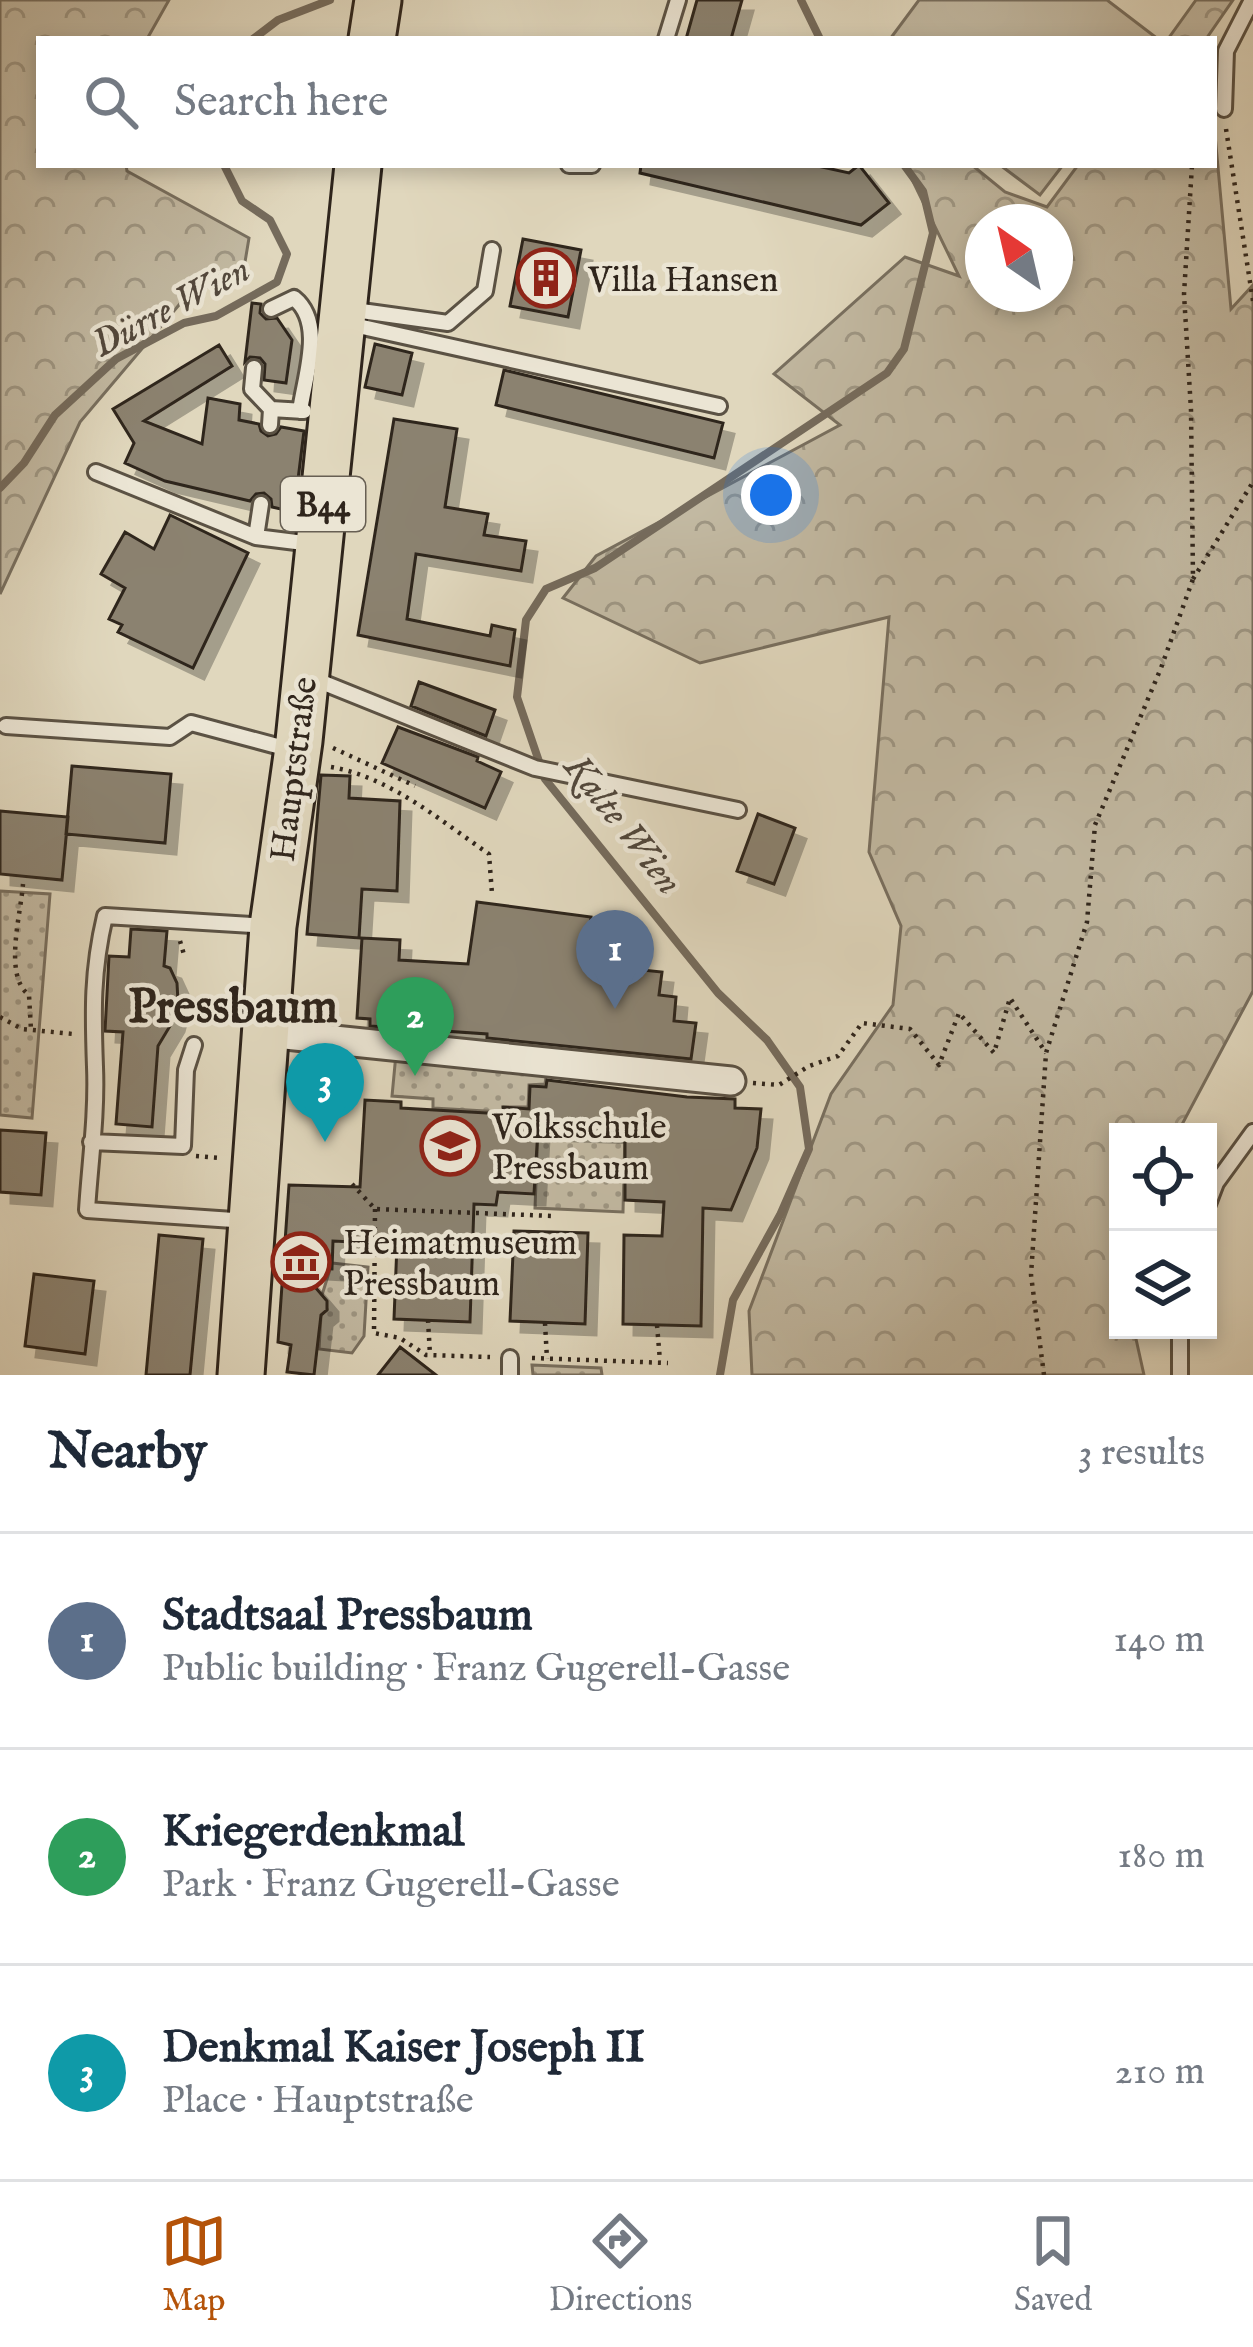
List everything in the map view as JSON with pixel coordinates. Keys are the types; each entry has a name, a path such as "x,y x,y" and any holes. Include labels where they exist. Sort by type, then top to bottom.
{"main road":[{"name":"Hauptstraße","path":"241,1375 273,926 298,751 318,545 317,412 344,316 358,168"}],"street":[{"path":"266,1033 731,1081"}],"lane":[{"path":"667,36 678,0"},
{"path":"1223,109 1226,51 1252,0"},
{"path":"344,316 448,323 485,290 492,250"},
{"path":"254,368 252,389 270,417 317,412 307,309 294,298 272,310"},
{"path":"344,316 719,406"},
{"path":"96,472 256,537 318,545"},
{"path":"256,537 261,504"},
{"path":"303,675 535,768 738,810"},
{"path":"5,726 170,737 191,723 298,751"},
{"path":"250,1221 87,1210 95,1067 91,1034 94,963 105,916 273,926"},
{"path":"91,1142 184,1146 187,1070 194,1045"},
{"path":"1217,1182 1253,1132"},
{"path":"1180,1339 1180,1375"},
{"path":"510,1358 510,1375"}],"path":[{"path":"1223,109 1253,301"},
{"path":"1192,168 1184,294 1193,579"},
{"path":"1044,1375 1031,1275 1046,1053 1087,922 1095,826 1162,668 1193,579 1253,482"},
{"path":"298,751 330,746 416,785"},
{"path":"298,751 411,800 489,854 492,894"},
{"path":"23,884 13,974 19,988 29,995 31,1030"},
{"path":"779,1085 809,1066 838,1056 862,1023 910,1029 939,1065 959,1012 994,1053 1010,998 1046,1053"},
{"path":"0,1017 31,1030 91,1034"},
{"path":"184,1146 198,1158 256,1159"},
{"path":"352,1184 375,1209 374,1333 400,1338 430,1355 664,1362 657,1325"},
{"path":"375,1209 553,1216"},
{"path":"428,1320 430,1355"},
{"path":"545,1323 547,1359"}],"green space":[{"path":"0,0 169,0 149,36 36,36 36,168 126,168 249,238 244,268 184,299 80,422 0,594"},
{"path":"919,0 1107,0 1154,36 892,36"},
{"path":"1196,0 1233,0 1208,36 1170,36"},
{"path":"1217,157 1231,309 1253,285 1253,991 1183,1123 1109,1123 1109,1339 1136,1339 1144,1375 752,1375 749,1311 831,1094 893,1005 901,926 869,852 889,617 700,663 563,598 596,556 840,425 774,374 905,257 959,276 906,168 976,168 1005,192 1039,204 965,204 965,312 1073,312 1073,204 1049,204 1076,168 1217,168"},
{"path":"1004,168 1061,168 1040,195"},
{"path":"0,891 50,894 32,1118 0,1115"},
{"path":"396,1054 437,1065 547,1069 545,1084 529,1085 528,1107 504,1107 503,1112 433,1108 433,1099 392,1096"},
{"path":"538,1129 625,1132 623,1212 535,1208"},
{"path":"332,1263 368,1267 364,1336 352,1353 319,1349 321,1315 327,1309 322,1295"},
{"path":"532,1365 601,1368 602,1375 533,1375"}],"building":[{"path":"697,0 742,0 732,36 687,36"},
{"path":"641,168 826,168 849,173 861,168 889,203 861,225 640,173"},
{"name":"Villa Hansen","path":"523,239 581,250 568,317 510,306"},
{"path":"252,303 261,304 260,313 266,319 277,318 292,340 286,383 264,380 265,364 260,358 245,362"},
{"path":"375,344 412,353 402,395 365,387"},
{"path":"219,345 232,366 144,421 202,444 208,398 240,404 239,420 259,424 268,436 281,427 304,431 294,512 272,507 264,493 250,501 165,481 125,463 134,443 113,409"},
{"path":"504,370 723,423 714,458 496,405"},
{"path":"394,419 457,429 445,507 488,514 484,535 526,541 521,571 416,554 407,619 490,636 492,625 515,630 510,666 358,635"},
{"path":"170,515 248,553 193,668 118,632 122,625 109,619 125,588 101,574 125,532 154,549"},
{"path":"419,682 495,710 486,736 411,706"},
{"path":"398,727 478,757 477,761 501,772 485,808 382,763"},
{"path":"72,766 171,774 165,843 66,834"},
{"path":"321,775 350,776 349,798 400,801 397,891 362,889 359,938 307,934"},
{"path":"0,811 68,817 62,880 0,874"},
{"path":"758,814 795,828 774,884 737,871"},
{"path":"477,902 591,917 584,964 662,972 659,995 676,997 674,1021 696,1023 691,1059 487,1038 487,1034 370,1026 370,1019 357,1018 362,938 400,940 399,960 468,964"},
{"path":"131,929 167,931 164,966 177,983 173,1021 158,1046 152,1127 116,1124 123,1032 105,1031 109,956 129,957"},
{"path":"547,1080 735,1099 735,1108 761,1109 757,1148 731,1210 703,1208 701,1326 623,1324 624,1235 662,1236 664,1202 625,1200 625,1132 538,1129 534,1194 498,1192 496,1205 474,1204 470,1322 394,1319 397,1244 333,1241 332,1269 298,1267 327,1301 314,1375 287,1372 291,1345 278,1342 289,1185 360,1187 365,1100 401,1102 401,1108 503,1114 503,1107 529,1109 530,1086 546,1087"},
{"path":"0,1130 46,1133 41,1195 0,1192"},
{"path":"514,1231 588,1233 585,1324 510,1321"},
{"path":"159,1235 203,1239 190,1375 146,1375"},
{"path":"34,1274 94,1281 85,1354 25,1346"},
{"path":"400,1347 436,1375 378,1375"}],"waterway":[{"name":"Dürre Wien","path":"257,36 278,20 330,0"},
{"name":"Kalte Wien","path":"801,0 819,36"},
{"name":"Dürre Wien","path":"0,488 24,463 55,415 116,359 184,323 216,316 277,282 287,254 270,220 242,201 226,168"},
{"name":"Kalte Wien","path":"720,1375 733,1300 780,1215 809,1149 800,1087 767,1040 718,993 545,779 517,697 526,620 546,589 595,568 887,373 904,349 933,233 923,191 906,168"}],"place":[{"name":"Villa Hansen","path":"546,278"},
{"name":"Stadtsaal Pressbaum","path":"615,1009"},
{"name":"Kriegerdenkmal","path":"415,1076"},
{"name":"Denkmal Kaiser Joseph II","path":"325,1142"},
{"name":"Volksschule Pressbaum","path":"450,1146"},
{"name":"Heimatmuseum Pressbaum","path":"301,1262"}],"district":[{"name":"Pressbaum","path":"233,1005"}]}
